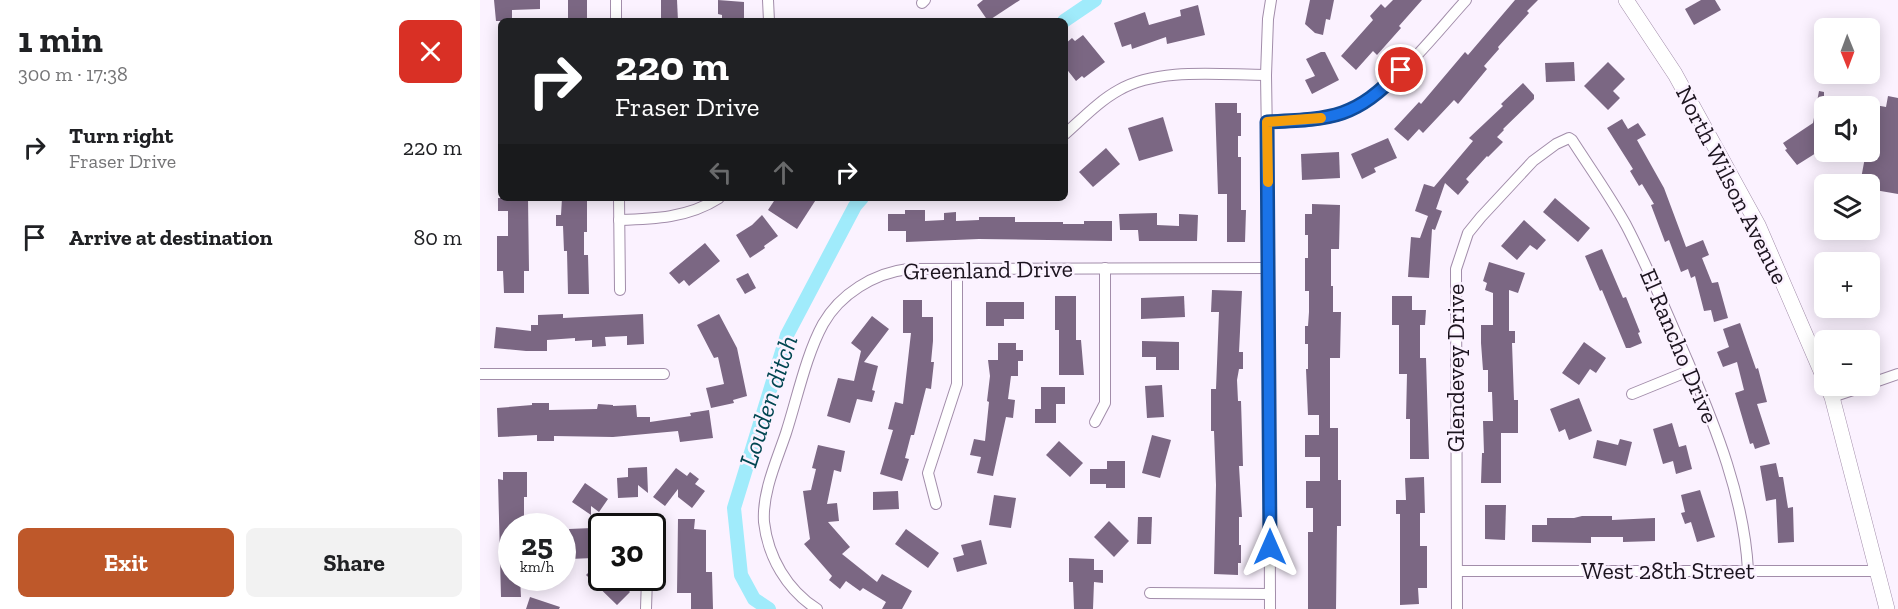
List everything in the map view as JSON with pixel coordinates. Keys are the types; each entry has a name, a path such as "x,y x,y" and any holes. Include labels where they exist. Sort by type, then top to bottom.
{"main road":[{"name":"North Wilson Avenue","path":"1626,0 1675,74 1758,225 1814,355"},
{"path":"1831,396 1887,609"}],"street":[{"path":"616,0 616,18"},
{"path":"768,0 769,18"},
{"path":"1270,609 1266,75 1271,0"},
{"path":"1267,122 1332,117 1359,106 1385,87 1466,0"},
{"path":"1068,131 1105,99 1132,84 1150,78 1195,75 1266,75"},
{"name":"El Rancho Drive","path":"1569,138 1625,223 1691,370 1718,437 1741,516 1748,570"},
{"name":"Glendevey Drive","path":"1457,609 1454,281 1456,269 1468,233 1480,217 1533,161 1556,144 1569,138"},
{"path":"619,201 620,290"},
{"path":"619,220 672,217 702,208 713,201"},
{"path":"936,504 928,473 957,384 957,268"},
{"path":"1095,422 1105,403 1105,268"},
{"name":"Greenland Drive","path":"817,609 801,599 781,572 771,551 764,521 765,505 770,482 808,362 823,324 839,303 853,291 882,274 908,269 1269,268"},
{"path":"1632,394 1691,370"},
{"path":"480,374 664,374"},
{"path":"1880,380 1898,374"},
{"name":"West 28th Street","path":"1457,572 1878,571"},
{"path":"646,609 647,591"},
{"path":"1150,593 1270,594"}],"building":[{"path":"494,0 540,0 540,9 512,10 512,18 498,18 496,21"},
{"path":"568,0 587,0 587,18 568,18"},
{"path":"661,0 677,0 678,18 661,18"},
{"path":"718,0 744,2 744,18 722,18 722,15 718,14"},
{"path":"983,0 1020,0 993,18 986,18 977,5"},
{"path":"1310,0 1334,0 1330,20 1326,19 1323,35 1315,33 1305,24"},
{"path":"1393,0 1422,0 1377,55 1373,51 1356,70 1341,56 1373,20 1370,16 1381,4 1385,8"},
{"path":"1515,0 1538,0 1498,47 1499,49 1484,66 1487,69 1458,104 1454,100 1423,133 1419,129 1408,141 1394,129 1419,102 1421,104 1465,52 1468,55"},
{"path":"1701,0 1715,0 1721,10 1694,25 1685,9"},
{"path":"1198,5 1205,35 1167,44 1166,37 1132,49 1131,44 1122,47 1114,23 1145,12 1149,25 1181,16 1180,10"},
{"path":"1083,35 1105,62 1084,78 1082,76 1076,81 1068,71 1068,41 1072,38 1075,41"},
{"path":"1325,52 1339,80 1312,94 1305,80 1315,76 1306,59"},
{"path":"1574,62 1575,81 1546,82 1545,63"},
{"path":"1608,62 1625,79 1613,91 1620,98 1608,110 1584,86"},
{"path":"1523,83 1534,95 1534,99 1497,137 1503,142 1466,179 1469,182 1458,195 1445,183 1436,209 1442,211 1435,230 1432,229 1429,278 1408,277 1411,237 1420,238 1428,216 1415,211 1424,184 1434,187 1473,141 1469,138 1503,106 1501,104"},
{"path":"1819,91 1824,92 1824,96 1818,96"},
{"path":"1888,96 1898,98 1898,194 1880,191 1880,174 1862,174 1864,162 1880,162 1880,106 1886,107"},
{"path":"1215,103 1237,103 1237,113 1241,113 1238,157 1241,157 1241,210 1246,210 1245,242 1227,242 1227,194 1218,194"},
{"path":"1163,117 1173,151 1139,161 1128,128"},
{"path":"1814,118 1814,154 1797,165 1785,150 1787,149 1783,143 1813,123"},
{"path":"1622,119 1628,129 1638,123 1646,135 1637,140 1664,188 1686,247 1703,240 1709,255 1702,258 1712,283 1718,282 1728,318 1714,322 1711,310 1704,311 1695,276 1691,278 1688,269 1681,272 1669,240 1665,242 1651,205 1654,204 1642,184 1639,186 1630,171 1633,169 1607,128"},
{"path":"1388,138 1397,158 1374,168 1376,172 1362,179 1351,154"},
{"path":"1106,148 1120,164 1093,187 1079,172"},
{"path":"1339,152 1340,178 1302,180 1301,154"},
{"path":"1555,198 1590,228 1578,242 1543,212"},
{"path":"498,201 528,201 529,271 524,271 524,293 504,293 503,271 497,271 497,236 508,236 508,211 498,211"},
{"path":"562,201 587,201 584,255 588,255 589,294 568,294 567,251 564,251 563,226 556,226 556,215 561,215"},
{"path":"774,201 815,201 797,229 768,210"},
{"path":"1312,204 1340,205 1339,249 1331,249 1333,312 1341,312 1340,358 1330,358 1330,428 1338,428 1338,480 1341,480 1341,526 1337,526 1336,609 1308,609 1308,532 1313,532 1313,508 1306,508 1306,481 1320,481 1320,457 1305,457 1305,435 1319,435 1319,415 1308,415 1306,369 1308,369 1308,344 1305,344 1309,291 1305,291 1308,235 1305,235 1305,214 1312,214"},
{"path":"905,210 925,210 925,221 944,220 944,213 956,212 956,221 979,220 979,217 1015,217 1015,222 1063,222 1063,224 1112,221 1112,241 979,239 906,242 906,231 888,231 888,214 905,214"},
{"path":"1157,213 1157,225 1179,226 1179,214 1198,215 1197,241 1139,241 1138,230 1120,230 1119,214"},
{"path":"762,215 778,236 750,258 736,235 752,225"},
{"path":"1524,220 1546,240 1537,250 1530,245 1517,260 1501,246"},
{"path":"705,243 720,261 689,286 684,280 679,284 669,273"},
{"path":"1602,249 1623,298 1626,297 1640,332 1638,333 1642,343 1630,348 1626,348 1585,256"},
{"path":"1489,262 1525,273 1518,293 1509,290 1509,331 1515,331 1515,343 1512,343 1514,400 1518,400 1518,433 1501,433 1501,483 1481,483 1482,453 1484,453 1483,421 1493,421 1492,392 1488,392 1488,370 1483,370 1481,343 1481,325 1493,325 1493,293 1485,290 1487,283 1483,281"},
{"path":"748,273 756,288 745,294 736,279"},
{"path":"1212,290 1242,291 1239,352 1243,352 1243,369 1239,369 1237,380 1238,401 1241,401 1243,466 1239,466 1242,517 1239,517 1241,563 1238,563 1238,575 1214,574 1216,485 1214,431 1211,431 1211,389 1216,389 1219,312 1211,312"},
{"path":"1055,296 1076,296 1076,340 1081,340 1084,375 1059,375 1059,330 1055,330"},
{"path":"1184,296 1185,317 1141,319 1141,298"},
{"path":"1392,296 1412,296 1412,310 1426,310 1425,325 1420,325 1420,358 1426,358 1429,459 1410,459 1410,419 1406,419 1407,374 1399,374 1399,325 1392,325"},
{"path":"903,300 922,300 922,317 933,317 931,362 934,362 931,389 926,388 914,435 911,435 905,458 909,459 902,481 880,474 893,430 888,429 895,402 903,404 911,333 903,333"},
{"path":"986,302 1024,302 1024,319 1004,319 1004,326 986,326"},
{"path":"563,314 563,318 643,314 644,344 627,345 627,336 605,337 606,346 592,347 592,340 575,341 575,338 547,340 547,351 494,348 496,327 531,331 531,325 538,325 538,315"},
{"path":"719,314 737,348 747,396 733,400 734,403 711,408 706,388 724,384 718,357 714,358 697,325"},
{"path":"872,316 889,329 864,362 878,366 872,390 875,391 872,402 857,399 850,423 827,416 838,378 854,381 861,351 851,343"},
{"path":"1740,323 1756,369 1758,368 1767,402 1757,404 1770,444 1755,449 1753,443 1750,444 1735,393 1744,390 1737,362 1723,367 1717,352 1729,347 1723,329"},
{"path":"1142,341 1179,342 1179,370 1156,370 1156,357 1142,357"},
{"path":"1584,342 1606,358 1596,373 1590,369 1579,385 1562,373"},
{"path":"998,343 1016,343 1016,350 1023,350 1023,361 1018,361 1018,376 1011,376 1008,399 1015,400 1013,418 1006,417 993,476 977,473 981,457 970,455 974,439 985,441 990,376 988,360 998,360"},
{"path":"1162,385 1164,417 1147,418 1145,386"},
{"path":"1041,387 1065,387 1065,404 1056,404 1056,423 1035,423 1035,409 1041,409"},
{"path":"1579,398 1592,431 1569,440 1565,429 1559,432 1550,409"},
{"path":"532,403 549,403 549,410 597,409 598,404 636,405 637,417 650,417 650,422 691,416 690,413 709,410 713,438 680,442 678,431 613,437 554,436 554,441 537,441 537,435 498,437 497,408 532,405"},
{"path":"1672,423 1679,447 1686,445 1692,469 1676,474 1673,461 1663,464 1653,429"},
{"path":"1152,435 1171,440 1160,478 1142,473"},
{"path":"1620,439 1632,442 1626,466 1593,458 1597,440 1618,445"},
{"path":"1059,441 1083,463 1070,477 1046,455"},
{"path":"818,445 845,451 841,472 834,470 827,504 837,503 839,521 828,522 850,547 842,554 877,582 882,574 912,591 902,609 882,609 886,602 863,588 860,591 846,581 840,589 829,580 832,576 804,544 810,539 803,491 811,490 816,469 812,468"},
{"path":"1107,461 1125,461 1125,488 1106,488 1106,484 1090,484 1090,469 1107,469"},
{"path":"1776,463 1779,477 1783,477 1788,508 1793,507 1794,542 1778,543 1776,499 1766,501 1760,466"},
{"path":"647,467 648,493 638,485 638,497 618,498 617,478 628,477 628,468"},
{"path":"676,468 687,476 690,472 699,479 695,484 705,491 692,508 678,497 678,489 665,506 653,497"},
{"path":"503,472 527,472 527,497 524,497 524,513 499,513 498,479 503,480"},
{"path":"1424,477 1425,513 1420,513 1420,546 1427,546 1427,588 1418,588 1419,604 1400,605 1400,514 1396,514 1396,500 1406,500 1405,478"},
{"path":"585,483 608,499 599,512 591,506 591,513 572,502"},
{"path":"1700,490 1715,537 1697,542 1691,522 1685,524 1681,513 1685,512 1681,495"},
{"path":"898,491 899,509 873,510 873,492"},
{"path":"994,495 1016,498 1011,528 989,525"},
{"path":"1485,505 1506,505 1505,540 1485,539"},
{"path":"1612,516 1612,520 1655,518 1655,541 1623,542 1623,537 1591,537 1591,543 1532,542 1532,525 1547,525 1547,518"},
{"path":"1138,517 1152,517 1151,544 1137,544"},
{"path":"678,519 695,519 694,529 706,530 706,572 712,572 713,609 691,609 691,593 677,593"},
{"path":"1109,521 1129,541 1114,557 1094,537"},
{"path":"588,528 588,558 576,559 576,529"},
{"path":"906,529 939,553 928,568 895,544"},
{"path":"981,540 987,564 957,572 953,558 964,555 961,545"},
{"path":"1069,558 1094,559 1094,570 1103,570 1103,583 1094,582 1093,609 1074,609 1073,582 1069,582"},
{"path":"501,591 521,591 521,597 501,597"},
{"path":"603,591 629,591 617,605"},
{"path":"530,597 560,607 559,609 526,609"}],"waterway":[{"name":"Louden ditch","path":"1068,18 1095,0"},
{"name":"Louden ditch","path":"769,609 754,599 741,575 734,508 787,335 859,201"}],"slow traffic":[{"path":"1268,182 1267,122 1321,118"}],"route":[{"path":"1270,547 1267,122 1305,120 1342,114 1374,97 1401,70"}]}
